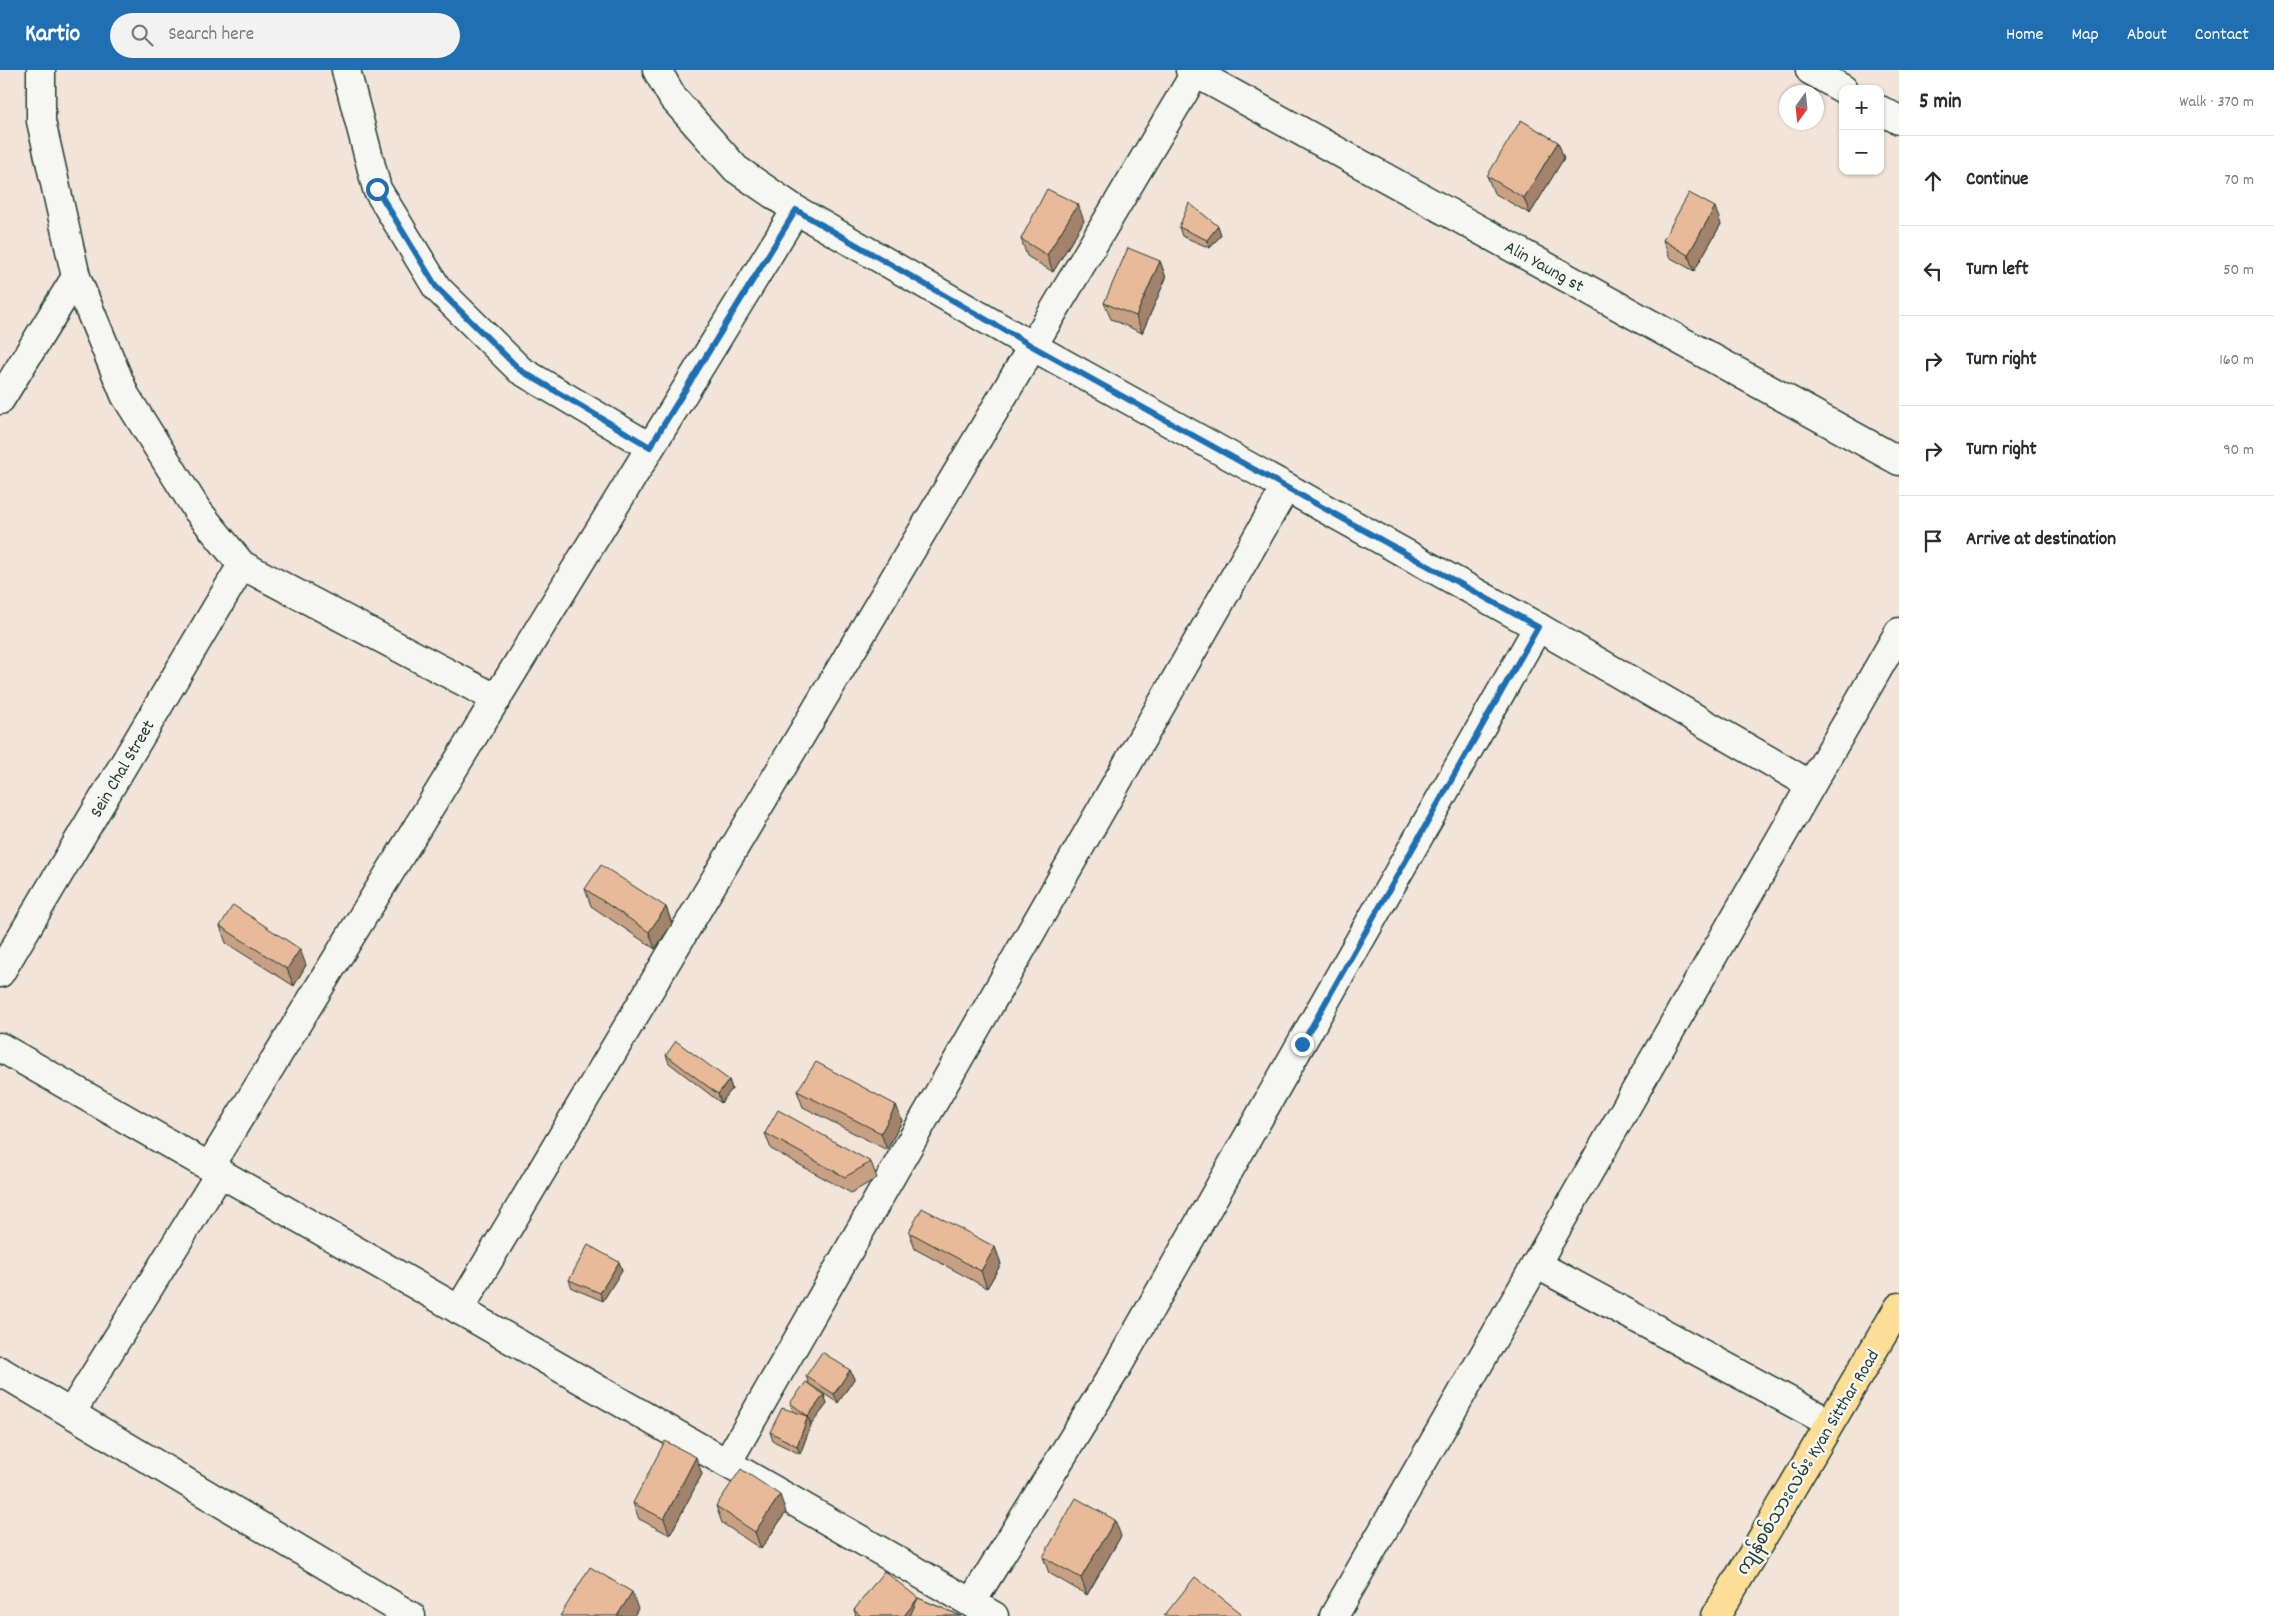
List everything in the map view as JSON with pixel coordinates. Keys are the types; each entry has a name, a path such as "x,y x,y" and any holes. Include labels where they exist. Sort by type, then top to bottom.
{"main road":[{"name":"ကျန်စစ်သားလမ်း Kyan Sitthar Road","path":"1716,1616 1899,1307"}],"street":[{"path":"41,70 41,121 76,277 125,395 197,510 242,565 497,699"},
{"path":"346,70 377,189 437,288 520,370 650,447"},
{"path":"657,70 673,98 736,169 796,210 1032,346 1538,627 1811,785"},
{"path":"1810,70 1839,87"},
{"path":"459,1310 1194,71"},
{"name":"Alin Yaung st","path":"1194,71 1899,461"},
{"path":"1884,112 1899,120"},
{"path":"71,1413 214,1170 497,699 796,210"},
{"path":"0,400 76,277"},
{"path":"726,1463 1286,487"},
{"name":"Sein Chal Street","path":"0,973 242,565"},
{"path":"0,1047 983,1609 1116,1370 1538,627"},
{"path":"1334,1616 1899,632"},
{"path":"1536,1264 1830,1423"},
{"path":"0,1371 412,1616"}],"building":[{"path":"1521,120 1558,142 1524,198 1487,176"},
{"path":"1047,189 1078,204 1047,255 1021,239"},
{"path":"1689,193 1715,207 1688,255 1663,240"},
{"path":"1189,203 1218,226 1207,240 1179,227"},
{"path":"1128,248 1160,261 1136,316 1104,303"},
{"path":"601,865 666,907 649,932 585,889"},
{"path":"233,905 300,949 287,969 220,926"},
{"path":"676,1041 729,1080 718,1094 666,1055"},
{"path":"816,1062 896,1105 881,1133 797,1091"},
{"path":"778,1110 871,1162 845,1177 765,1133"},
{"path":"922,1208 995,1247 981,1271 909,1232"},
{"path":"588,1245 619,1262 600,1293 569,1280"},
{"path":"822,1352 850,1370 834,1394 806,1376"},
{"path":"806,1382 824,1395 808,1416 790,1403"},
{"path":"782,1408 808,1416 797,1446 770,1432"},
{"path":"665,1441 696,1457 664,1519 633,1503"},
{"path":"741,1469 780,1495 755,1532 716,1506"},
{"path":"1076,1498 1115,1520 1081,1578 1043,1557"},
{"path":"590,1567 632,1592 617,1616 560,1616"},
{"path":"884,1571 918,1598 904,1616 861,1616 854,1610"},
{"path":"1195,1577 1241,1613 1239,1616 1164,1616"},
{"path":"918,1598 961,1616 910,1616"}],"route":[{"path":"377,189 437,288 520,370 650,447 796,210 1032,346 1538,627 1302,1044"}]}
